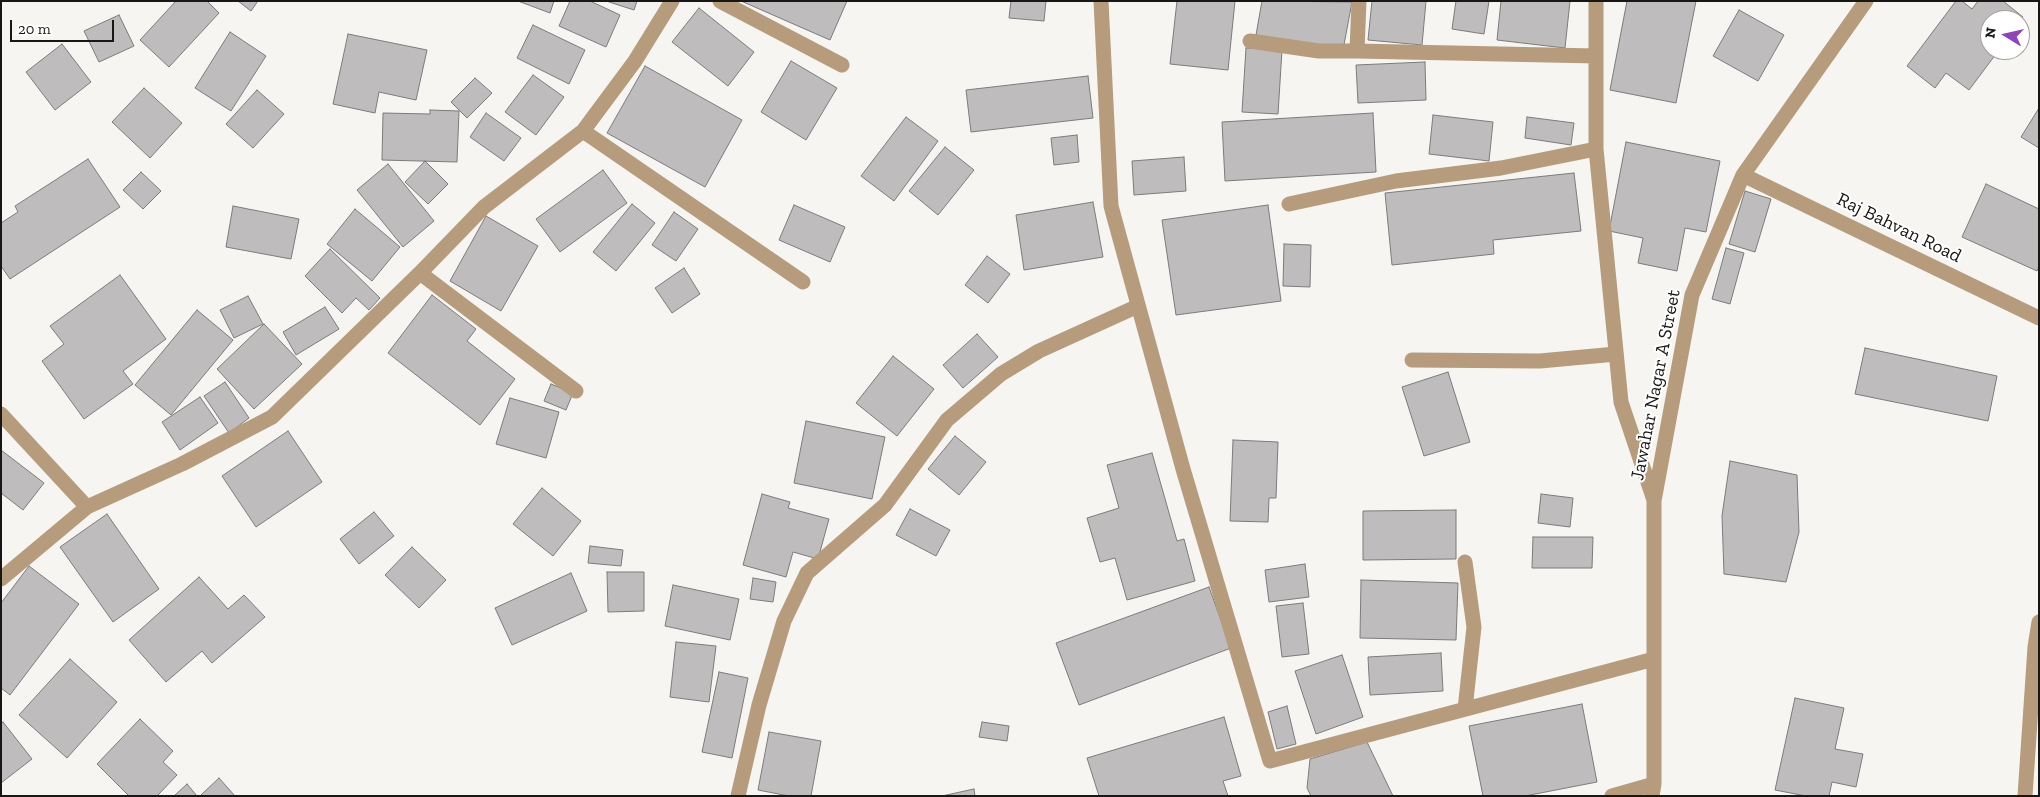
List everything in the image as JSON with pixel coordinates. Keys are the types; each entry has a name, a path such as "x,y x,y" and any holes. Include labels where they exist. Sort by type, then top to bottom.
{"street":[{"path":"1,579 87,507 182,464 272,417 420,273 484,207 583,131 635,61 672,1"},
{"path":"720,1 842,65"},
{"path":"1101,1 1111,206 1184,469 1270,761 1654,659"},
{"path":"1357,51 1359,1"},
{"path":"1596,1 1596,149 1621,402 1654,501"},
{"name":"Jawahar Nagar A Street","path":"1653,790 1654,501 1692,295 1743,175 1866,1"},
{"path":"1250,41 1319,52 1357,51 1596,56"},
{"path":"583,131 803,282"},
{"path":"1290,204 1396,181 1501,168 1596,149"},
{"name":"Raj Bahvan Road","path":"1743,175 2039,318"},
{"path":"420,273 576,391"},
{"path":"738,796 759,705 784,621 807,572 885,505 947,420 1002,374 1039,351 1138,306"},
{"path":"1412,360 1540,361 1616,354"},
{"path":"1,414 87,507"},
{"path":"1465,562 1474,627 1465,709"},
{"path":"2030,793 2035,647 2039,622"},
{"path":"1612,796 1653,790"}],"building":[{"path":"176,1 207,1 219,13 169,67 140,40"},
{"path":"238,1 258,1 251,11"},
{"path":"518,1 554,1 550,13"},
{"path":"570,1 590,1 620,15 606,47 559,26"},
{"path":"606,1 637,1 634,10"},
{"path":"741,1 847,1 830,40"},
{"path":"1011,1 1046,1 1044,21 1009,18"},
{"path":"1177,1 1235,1 1228,70 1170,64"},
{"path":"1262,1 1352,2 1343,50 1256,35"},
{"path":"1372,1 1426,1 1422,45 1368,40"},
{"path":"1456,1 1489,1 1484,34 1452,29"},
{"path":"1501,1 1570,1 1565,48 1497,40"},
{"path":"1627,1 1696,1 1676,103 1610,90"},
{"path":"1956,1 1962,1 1972,9 1978,1 2003,1 2014,10 1980,10 1980,60 1992,60 1969,90 1946,73 1935,88 1907,66"},
{"path":"699,8 754,52 728,86 672,42"},
{"path":"1739,10 1784,35 1758,81 1713,56"},
{"path":"119,15 134,46 99,62 84,31"},
{"path":"533,25 585,50 569,84 517,58"},
{"path":"230,32 266,56 231,111 195,88"},
{"path":"348,34 427,50 416,100 379,92 375,113 333,104"},
{"path":"62,44 91,82 55,110 26,72"},
{"path":"1246,48 1282,50 1278,114 1242,112"},
{"path":"791,61 837,88 806,140 761,112"},
{"path":"1425,62 1426,100 1358,103 1356,65"},
{"path":"645,66 742,120 705,187 607,133"},
{"path":"533,75 564,97 536,135 505,112"},
{"path":"1088,76 1093,118 971,132 966,90"},
{"path":"475,78 492,93 467,118 451,102"},
{"path":"144,88 182,123 150,158 112,122"},
{"path":"257,90 284,114 253,148 226,124"},
{"path":"2039,108 2039,148 2021,137"},
{"path":"430,110 459,111 457,162 382,160 383,113 430,114"},
{"path":"486,113 521,138 504,161 470,137"},
{"path":"1373,113 1376,172 1225,181 1222,122"},
{"path":"1433,115 1493,122 1489,161 1429,154"},
{"path":"906,117 938,141 894,201 861,176"},
{"path":"1527,117 1574,123 1571,145 1525,138"},
{"path":"1077,135 1079,162 1054,165 1051,138"},
{"path":"1626,142 1720,161 1706,232 1685,228 1677,271 1638,263 1643,238 1609,231"},
{"path":"945,147 974,170 938,215 909,191"},
{"path":"1184,157 1186,191 1134,195 1132,161"},
{"path":"88,159 120,207 10,279 1,266 1,223 18,212 15,206"},
{"path":"425,161 448,184 428,204 405,182"},
{"path":"388,164 434,221 403,247 357,190"},
{"path":"603,170 627,203 560,252 536,219"},
{"path":"141,172 161,191 143,209 123,190"},
{"path":"1574,173 1581,231 1493,240 1494,254 1392,265 1385,193"},
{"path":"1986,184 2039,209 2039,266 2037,271 1962,237"},
{"path":"1745,191 1771,199 1755,252 1729,244"},
{"path":"1093,202 1103,257 1024,270 1016,215"},
{"path":"632,204 655,223 616,271 593,252"},
{"path":"794,205 845,227 830,262 779,240"},
{"path":"1268,205 1281,301 1176,315 1162,220"},
{"path":"233,206 299,219 291,259 226,247"},
{"path":"355,209 400,247 372,281 327,244"},
{"path":"674,212 698,229 676,261 652,245"},
{"path":"486,216 538,246 501,311 450,281"},
{"path":"1284,244 1311,245 1310,287 1283,286"},
{"path":"1726,248 1744,253 1730,304 1712,299"},
{"path":"330,249 380,298 369,310 356,298 342,313 305,276"},
{"path":"987,256 1010,274 988,303 965,285"},
{"path":"684,268 700,294 672,313 655,288"},
{"path":"120,275 166,339 123,371 133,384 84,419 42,361 64,344 50,326"},
{"path":"432,295 476,329 467,341 515,379 480,425 388,353"},
{"path":"248,296 263,324 234,338 220,310"},
{"path":"325,307 339,329 296,355 283,332"},
{"path":"197,310 233,340 171,415 135,385"},
{"path":"264,324 302,364 254,409 217,369"},
{"path":"977,334 998,357 963,388 943,365"},
{"path":"1865,348 1997,376 1988,421 1855,394"},
{"path":"893,356 934,389 897,436 856,403"},
{"path":"1448,372 1470,442 1424,456 1402,387"},
{"path":"225,382 249,418 229,433 204,396"},
{"path":"551,384 573,393 566,410 544,401"},
{"path":"200,397 218,423 180,450 162,422"},
{"path":"510,398 559,412 546,458 496,444"},
{"path":"806,421 885,437 872,499 794,483"},
{"path":"288,431 322,482 256,527 222,476"},
{"path":"955,436 986,462 959,495 928,469"},
{"path":"1233,440 1278,442 1276,498 1269,498 1268,522 1230,521"},
{"path":"1,450 44,483 23,510 1,493"},
{"path":"1152,453 1177,541 1184,539 1195,581 1127,600 1115,558 1100,562 1087,518 1119,508 1107,465"},
{"path":"1730,461 1797,475 1799,532 1786,582 1724,574 1722,516"},
{"path":"542,488 581,521 553,556 513,524"},
{"path":"762,494 790,502 788,508 829,519 818,559 793,552 786,577 743,565"},
{"path":"1541,494 1573,498 1570,527 1538,523"},
{"path":"910,509 950,530 936,556 896,535"},
{"path":"1456,510 1456,559 1363,560 1363,511"},
{"path":"374,512 394,536 359,564 340,539"},
{"path":"107,514 159,589 113,622 60,547"},
{"path":"1533,537 1593,537 1592,568 1532,568"},
{"path":"590,546 623,550 621,566 588,563"},
{"path":"412,547 446,580 419,608 385,575"},
{"path":"1305,564 1309,597 1269,602 1265,570"},
{"path":"29,566 79,604 10,695 1,688 1,603"},
{"path":"607,572 644,572 644,611 608,612"},
{"path":"571,573 587,611 512,645 495,608"},
{"path":"199,577 228,609 244,595 265,617 212,663 202,651 166,682 129,640"},
{"path":"753,578 776,582 773,602 750,599"},
{"path":"1361,580 1458,583 1456,640 1360,638"},
{"path":"673,585 739,599 730,640 665,626"},
{"path":"1209,587 1231,648 1079,705 1056,643"},
{"path":"1303,603 1309,654 1282,657 1276,606"},
{"path":"676,642 716,646 709,702 670,697"},
{"path":"1441,653 1443,691 1370,695 1368,657"},
{"path":"1342,655 1363,717 1316,734 1295,671"},
{"path":"70,659 117,702 67,758 19,715"},
{"path":"719,672 748,678 732,758 702,752"},
{"path":"1795,698 1844,708 1835,749 1863,754 1856,787 1832,782 1829,796 1806,796 1775,790"},
{"path":"1582,704 1597,782 1525,796 1483,796 1469,726"},
{"path":"1287,706 1296,744 1277,749 1268,712"},
{"path":"1224,717 1241,776 1223,781 1228,796 1099,796 1087,758"},
{"path":"140,719 173,751 163,762 177,775 157,796 129,796 97,764"},
{"path":"3,722 32,759 1,783 1,724"},
{"path":"982,722 1009,726 1007,741 979,737"},
{"path":"769,732 821,741 811,796 789,796 758,790"},
{"path":"1367,742 1393,796 1311,796 1307,788 1310,759"},
{"path":"219,778 235,796 200,796"},
{"path":"187,784 197,796 174,796"},
{"path":"974,789 975,796 942,796"}]}
